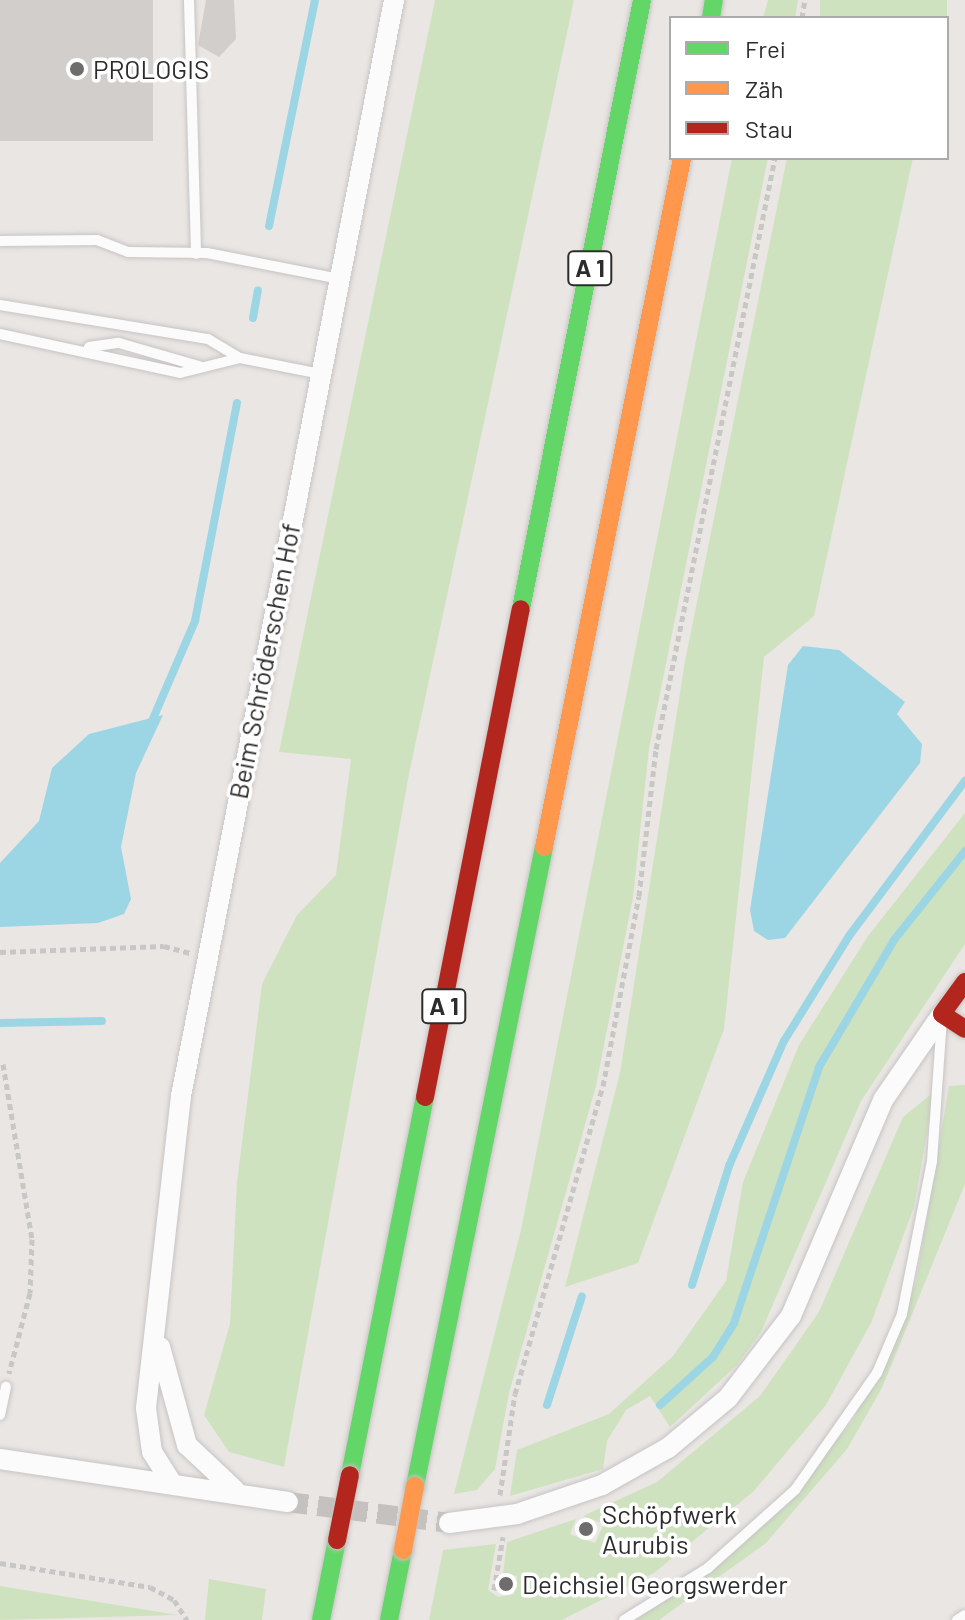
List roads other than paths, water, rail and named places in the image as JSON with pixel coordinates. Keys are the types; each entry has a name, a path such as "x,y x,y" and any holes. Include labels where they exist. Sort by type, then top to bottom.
{"main road":[{"name":"A 1","path":"321,1620 642,0"},
{"name":"A 1","path":"389,1620 682,160"},
{"path":"965,982 942,1014 965,1029"}],"street":[{"name":"Beim Schröderschen Hof","path":"171,1482 152,1452 146,1423 181,1096 394,0"},
{"path":"449,1523 499,1526 639,1466 703,1421 748,1376 797,1303 883,1100 942,1014"},
{"name":"Beim Schröderschen Hof","path":"156,1325 187,1445 238,1493"},
{"path":"0,1459 171,1482 288,1502"}],"lane":[{"path":"189,0 196,254"},
{"path":"0,241 97,240 128,252 196,254 340,279"},
{"path":"0,305 208,339 240,358 321,374"},
{"path":"0,334 89,347 119,343 203,368"},
{"path":"89,347 116,361 167,370 203,368 240,358"},
{"path":"624,1620 708,1568 795,1490 877,1373 902,1314 932,1161 942,1014"},
{"path":"0,1415 6,1387"},
{"path":"957,1620 965,1615"}],"water":[{"path":"803,646 839,650 905,702 897,714 922,744 920,763 785,938 768,940 754,931 750,910 788,665"},
{"path":"163,715 136,773 121,847 131,899 124,914 98,923 0,927 0,863 39,821 52,768 89,734"}],"waterway":[{"path":"269,226 315,0"},
{"path":"253,318 258,290"},
{"path":"152,721 195,621 237,403"},
{"path":"692,1285 729,1166 784,1041 849,936 965,781"},
{"path":"660,1405 713,1357 734,1323 819,1067 894,940 965,851"},
{"path":"0,1023 102,1021"},
{"path":"547,1405 582,1296"}],"tunnel":[{"path":"288,1502 449,1523"}],"place":[{"name":"PROLOGIS","path":"77,69"},
{"name":"Schöpfwerk Aurubis","path":"586,1529"},
{"name":"Deichsiel Georgswerder","path":"506,1584"}]}
